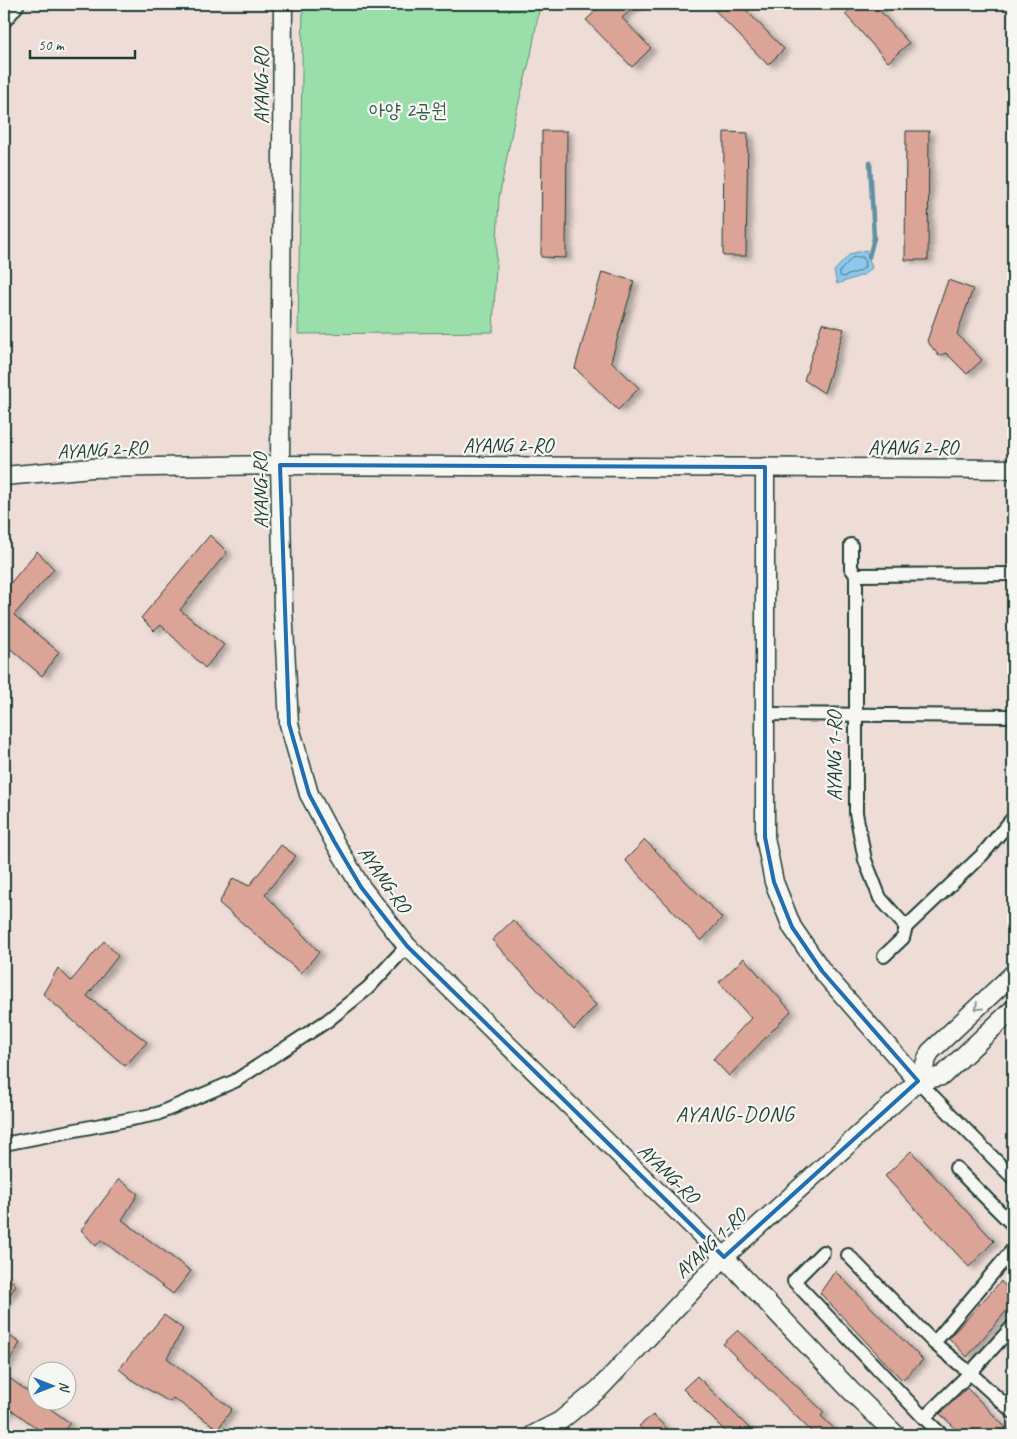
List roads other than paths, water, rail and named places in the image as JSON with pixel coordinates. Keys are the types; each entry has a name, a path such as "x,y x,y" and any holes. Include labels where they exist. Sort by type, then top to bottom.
{"street":[{"path":"4,22 17,4"},
{"name":"AYANG-RO","path":"283,4 280,465 283,607 289,724 309,794 361,887 406,946 724,1257 844,1384 896,1435"},
{"name":"AYANG 2-RO","path":"4,476 92,468 280,465 1013,469"},
{"path":"765,467 765,837 774,882 792,927 822,971 918,1081 1013,1178"},
{"name":"AYANG 1-RO","path":"851,545 851,568 856,575 856,813 865,860 880,898 906,927"},
{"path":"856,575 1013,574"},
{"path":"765,714 1013,716"},
{"path":"884,956 903,938 906,927 982,855 1013,818"},
{"path":"4,1144 157,1114 235,1081 327,1021 368,988 406,946"},
{"name":"AYANG 1-RO","path":"533,1435 560,1421 599,1389 724,1257 918,1081 930,1052 1013,974"},
{"name":"AYANG 1-RO","path":"918,1081 942,1076 1013,1009"},
{"path":"956,1168 1013,1224"},
{"path":"934,1343 1013,1249"},
{"path":"823,1252 794,1281 942,1435"},
{"path":"848,1255 934,1343 1013,1412"},
{"path":"924,1418 970,1373 1013,1326"}],"water":[{"path":"866,250 872,268 863,275 837,284 834,271 850,254"}],"waterway":[{"path":"869,257 874,238 870,162"}],"district":[{"name":"AYANG-DONG","path":"735,1113"}],"park label":[{"name":"아양 2공원","path":"408,110"}]}
